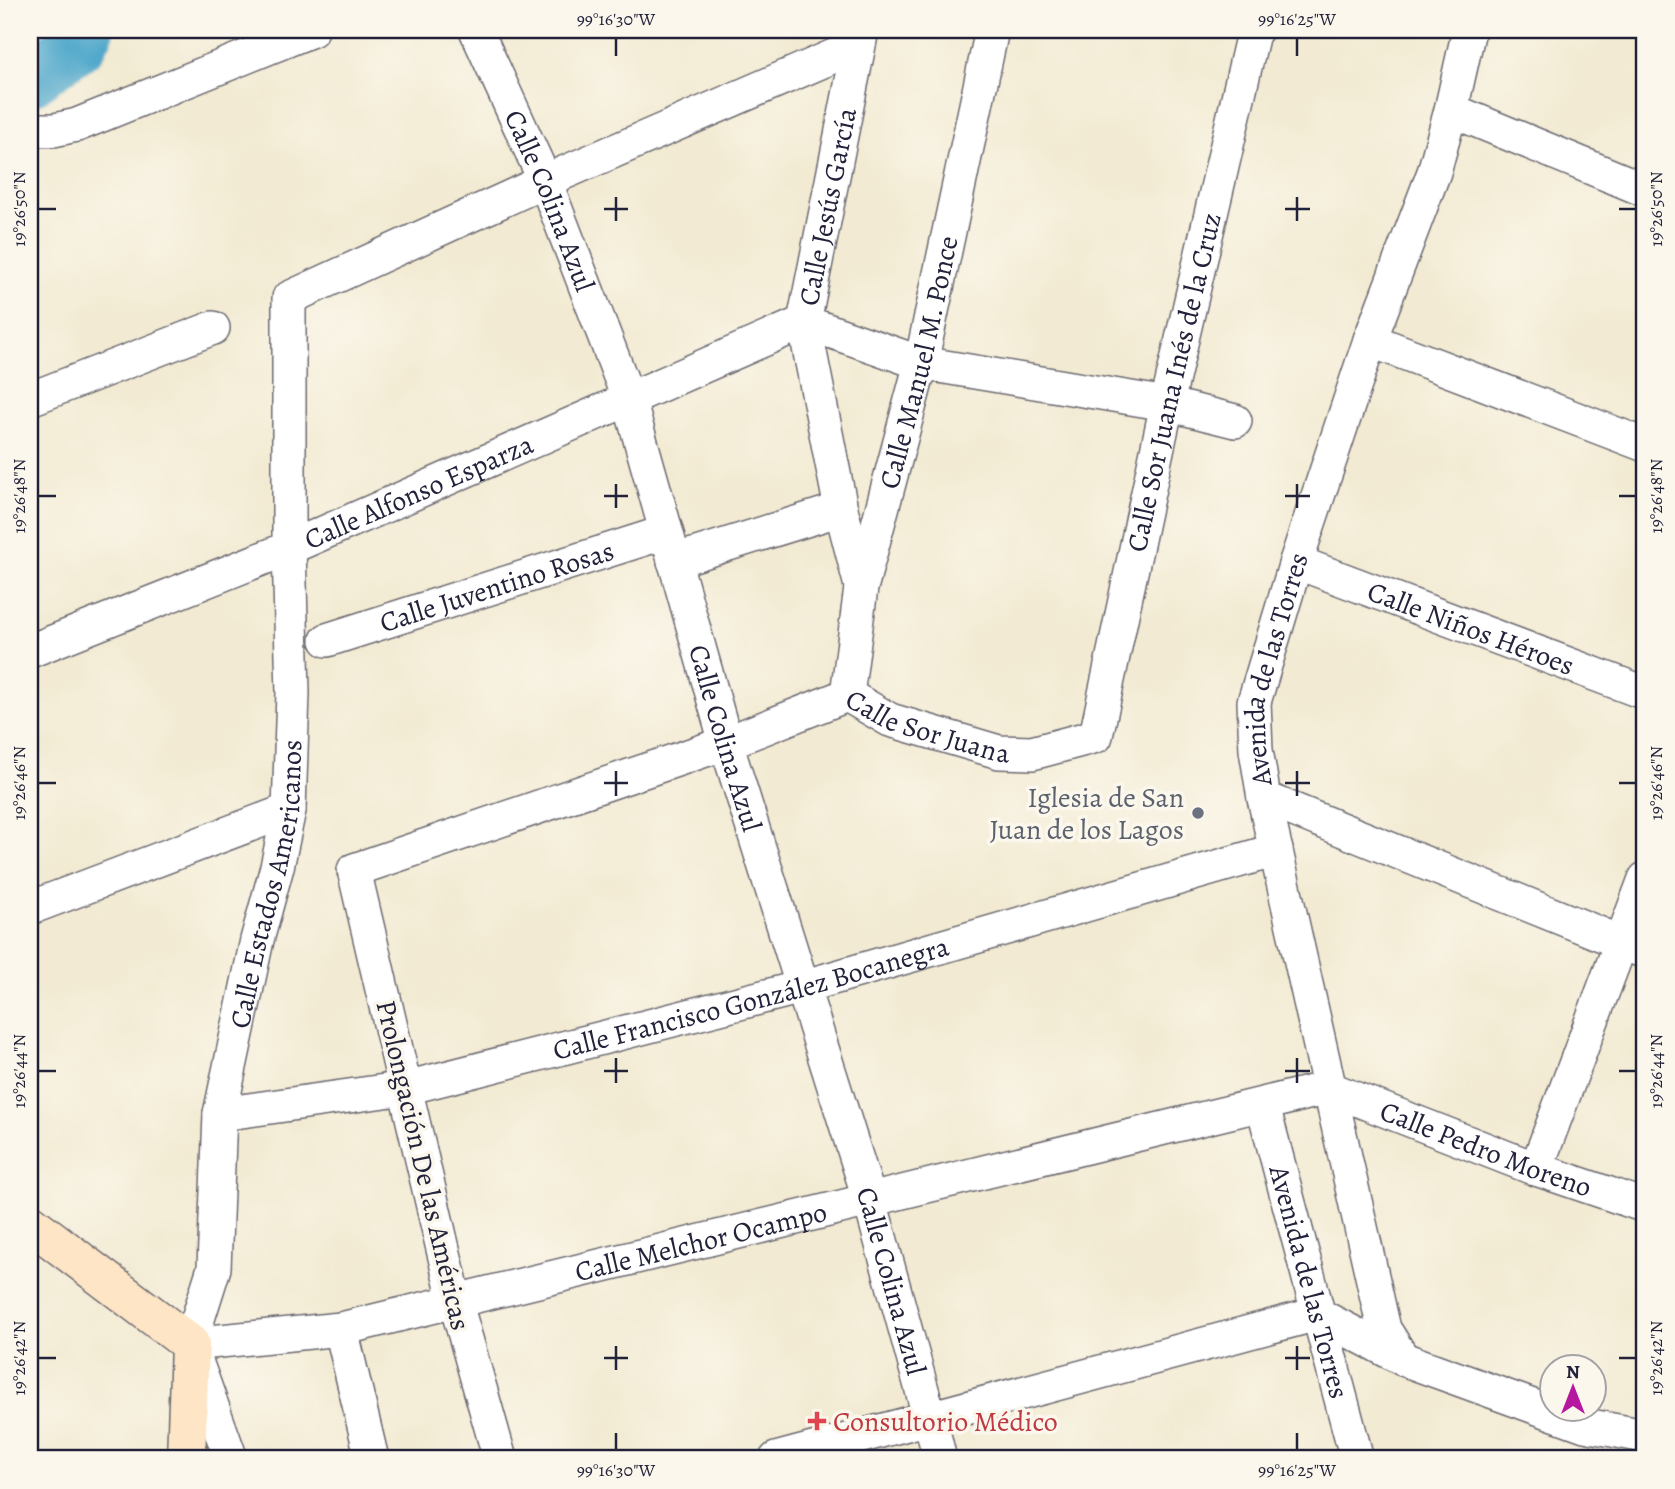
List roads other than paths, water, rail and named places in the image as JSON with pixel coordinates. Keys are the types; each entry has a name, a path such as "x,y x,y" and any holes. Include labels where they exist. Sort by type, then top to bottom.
{"main road":[{"path":"30,1223 190,1344"},
{"name":"Calle Estados Americanos","path":"186,1459 190,1344"}],"street":[{"path":"30,130 54,131 77,125 312,30"},
{"name":"Calle Colina Azul","path":"476,30 545,181 629,400 726,743 870,1201 940,1459"},
{"name":"Calle Manuel M. Ponce","path":"847,695 861,588 921,363 992,30"},
{"name":"Calle Sor Juana Inés de la Cruz","path":"1096,736 1167,404 1253,33 1256,30"},
{"name":"Avenida de las Torres","path":"1403,1359 1384,1329 1328,1088 1264,799 1256,750 1254,702 1296,562 1370,340 1434,172 1469,30"},
{"path":"545,181 860,38"},
{"name":"Calle Jesús García","path":"860,38 804,322 841,509 861,588"},
{"path":"1451,110 1645,190"},
{"name":"Calle Estados Americanos","path":"190,1344 214,1268 220,1114 257,940 289,810 293,693 289,548 290,296 545,181"},
{"path":"804,322 921,363 1167,404 1235,421"},
{"name":"Calle Alfonso Esparza","path":"30,651 289,548 804,322"},
{"path":"30,400 214,328"},
{"path":"1370,340 1645,445"},
{"name":"Calle Juventino Rosas","path":"327,640 670,546 841,509"},
{"name":"Calle Niños Héroes","path":"1296,562 1645,693"},
{"name":"Calle Sor Juana","path":"354,870 726,743 847,695 890,720 999,752 1032,753 1096,736"},
{"path":"1264,799 1633,947"},
{"path":"30,908 289,810"},
{"name":"Calle Francisco González Bocanegra","path":"220,1114 406,1088 803,987 1276,850"},
{"name":"Prolongación De las Américas","path":"354,870 455,1300 500,1459"},
{"path":"1536,1169 1633,947 1645,879"},
{"name":"Calle Melchor Ocampo","path":"190,1344 341,1329 1328,1088"},
{"name":"Calle Pedro Moreno","path":"1328,1088 1536,1169 1645,1206"},
{"name":"Avenida de las Torres","path":"1262,1106 1357,1459"},
{"path":"776,1459 1317,1314 1403,1359 1585,1424 1645,1436"},
{"path":"341,1329 372,1459"},
{"path":"190,1344 231,1459"}],"waterway":[{"path":"30,78 80,42 86,30"}],"place":[{"name":"Iglesia de San Juan de los Lagos","path":"1198,813"},
{"name":"Consultorio Médico","path":"817,1421"}]}
